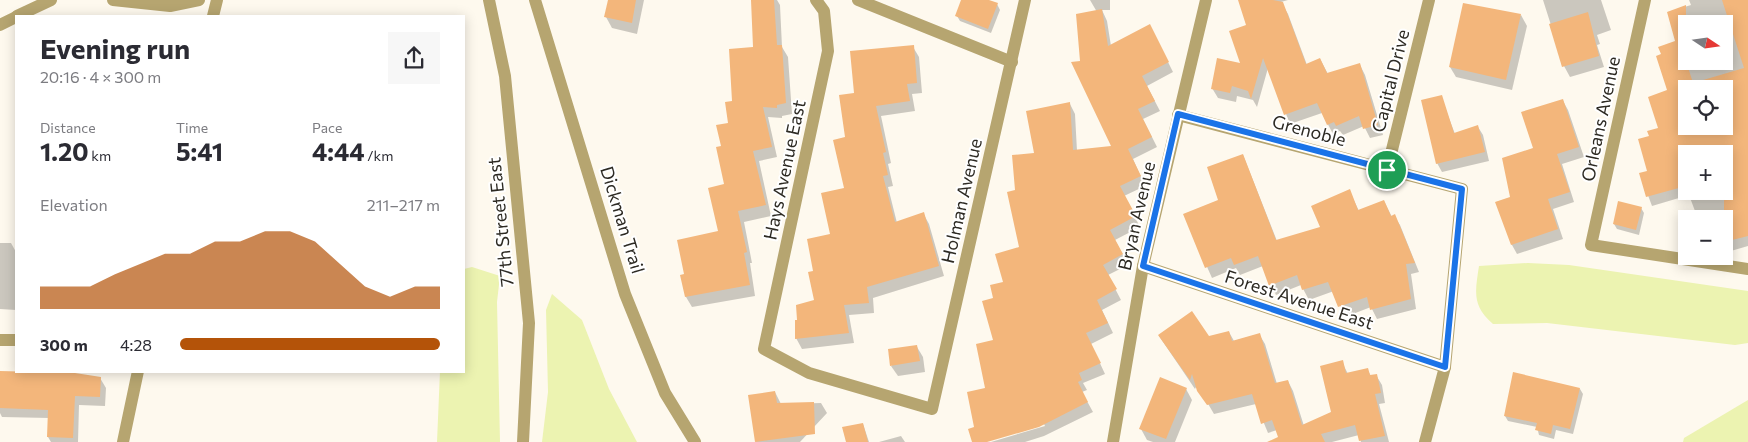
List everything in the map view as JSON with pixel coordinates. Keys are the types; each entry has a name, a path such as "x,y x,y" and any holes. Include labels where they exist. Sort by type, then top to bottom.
{"street":[{"path":"18,15 51,0"},
{"path":"113,0 170,6 199,0"},
{"path":"213,15 217,0"},
{"name":"77th Street East","path":"489,0 504,76 529,323 524,442"},
{"name":"Dickman Trail","path":"535,0 626,294 665,393 695,442"},
{"name":"Hays Avenue East","path":"816,0 824,11 828,51 764,349 809,373 932,409"},
{"path":"858,0 1012,62"},
{"name":"Holman Avenue","path":"932,409 1025,0"},
{"name":"Bryan Avenue","path":"1113,442 1143,266 1206,0"},
{"name":"Capital Drive","path":"1387,170 1429,0"},
{"name":"Orleans Avenue","path":"1645,0 1591,245 1748,269"},
{"path":"0,25 15,17"},
{"name":"Grenoble","path":"1178,114 1462,189 1445,367"},
{"name":"Forest Avenue East","path":"1143,266 1445,367"},
{"path":"0,340 15,340"},
{"path":"1425,442 1445,367"},
{"path":"123,442 138,373"}],"green space":[{"path":"1528,263 1569,265 1748,291 1748,343 1735,345 1547,323 1493,324 1478,305 1476,291 1479,266"},
{"path":"472,267 500,276 497,302 500,442 437,442 440,373 465,373 465,269"},
{"path":"552,294 582,320 609,389 637,442 542,442 548,392 546,310"},
{"path":"1748,400 1748,442 1683,442 1684,438"}],"building":[{"path":"608,0 636,0 632,23 604,17"},
{"path":"751,0 774,0 777,45 782,45 786,103 777,105 777,108 763,107 772,147 753,151 766,205 738,211 747,252 744,253 750,285 685,297 680,275 684,274 677,240 718,231 708,188 724,184 716,147 721,146 716,125 728,123 725,102 732,101 729,49 753,47"},
{"path":"961,0 989,0 998,3 988,29 955,16"},
{"path":"1238,0 1273,0 1283,2 1306,64 1320,58 1327,73 1360,63 1378,125 1363,129 1359,116 1336,126 1334,122 1327,125 1317,103 1284,115 1263,58 1251,99 1248,91 1232,86 1230,93 1211,89 1217,58 1240,63 1229,31 1246,25"},
{"path":"1722,0 1748,0 1748,236 1733,240 1733,210 1724,210 1724,200 1733,200 1733,145 1678,145 1678,188 1646,197 1639,173 1647,171 1638,139 1649,136 1647,131 1658,128 1648,97 1667,90 1656,56 1661,54 1658,47 1675,41 1667,12 1686,5 1686,15 1678,15 1678,70 1689,70 1692,80 1678,80 1678,135 1733,135 1733,80 1703,80 1744,68 1733,34 1733,15 1727,15"},
{"path":"1463,3 1521,14 1506,80 1449,67"},
{"path":"1102,9 1108,46 1150,24 1169,62 1142,76 1155,101 1138,109 1152,137 1128,149 1141,176 1120,186 1136,216 1110,230 1123,254 1103,265 1117,289 1097,300 1108,323 1086,333 1101,363 1079,373 1082,380 1078,382 1088,402 1039,427 987,442 972,442 968,429 974,427 967,392 985,388 976,344 993,340 982,301 993,298 990,285 1003,282 995,254 1019,247 1007,192 1015,190 1012,155 1034,153 1026,111 1070,102 1073,150 1111,146 1071,62 1080,61 1076,14"},
{"path":"1588,12 1599,56 1562,67 1549,24"},
{"path":"914,45 917,83 907,84 910,101 876,106 886,152 883,153 888,175 883,176 895,222 924,212 939,266 867,287 869,303 844,305 849,333 795,339 796,305 814,300 808,272 813,271 807,239 830,234 821,193 844,188 833,140 845,137 839,95 854,93 850,51"},
{"path":"1442,95 1454,133 1478,125 1485,152 1436,164 1421,100"},
{"path":"1563,99 1579,147 1557,154 1570,192 1548,199 1558,229 1511,245 1495,202 1510,197 1502,158 1533,148 1521,112"},
{"path":"1243,154 1276,240 1320,227 1311,206 1350,189 1358,210 1384,200 1391,216 1395,214 1415,263 1406,264 1411,299 1370,310 1367,297 1338,307 1328,282 1302,290 1297,275 1269,286 1258,256 1234,265 1231,258 1205,268 1183,214 1218,200 1207,167"},
{"path":"1618,201 1642,207 1636,230 1613,224"},
{"path":"1192,311 1209,336 1229,331 1232,341 1260,333 1275,383 1288,380 1302,425 1331,412 1320,366 1343,360 1346,373 1368,368 1370,375 1377,374 1381,393 1375,394 1385,436 1359,441 1355,425 1321,434 1325,442 1267,442 1278,437 1272,420 1261,424 1252,394 1207,405 1197,391 1192,374 1190,380 1158,335"},
{"path":"917,345 920,361 890,366 888,349"},
{"path":"0,371 15,371 15,373 75,373 101,377 100,397 75,396 73,438 47,437 48,410 0,408"},
{"path":"1513,372 1580,388 1570,429 1553,425 1551,434 1535,430 1537,423 1504,416"},
{"path":"1160,377 1187,388 1166,439 1139,429"},
{"path":"775,391 777,403 814,402 815,434 755,442 748,395"},
{"path":"863,423 868,442 846,442 842,427"}],"route":[{"path":"1178,114 1387,170 1462,189 1445,367 1143,266 1178,114"}]}
